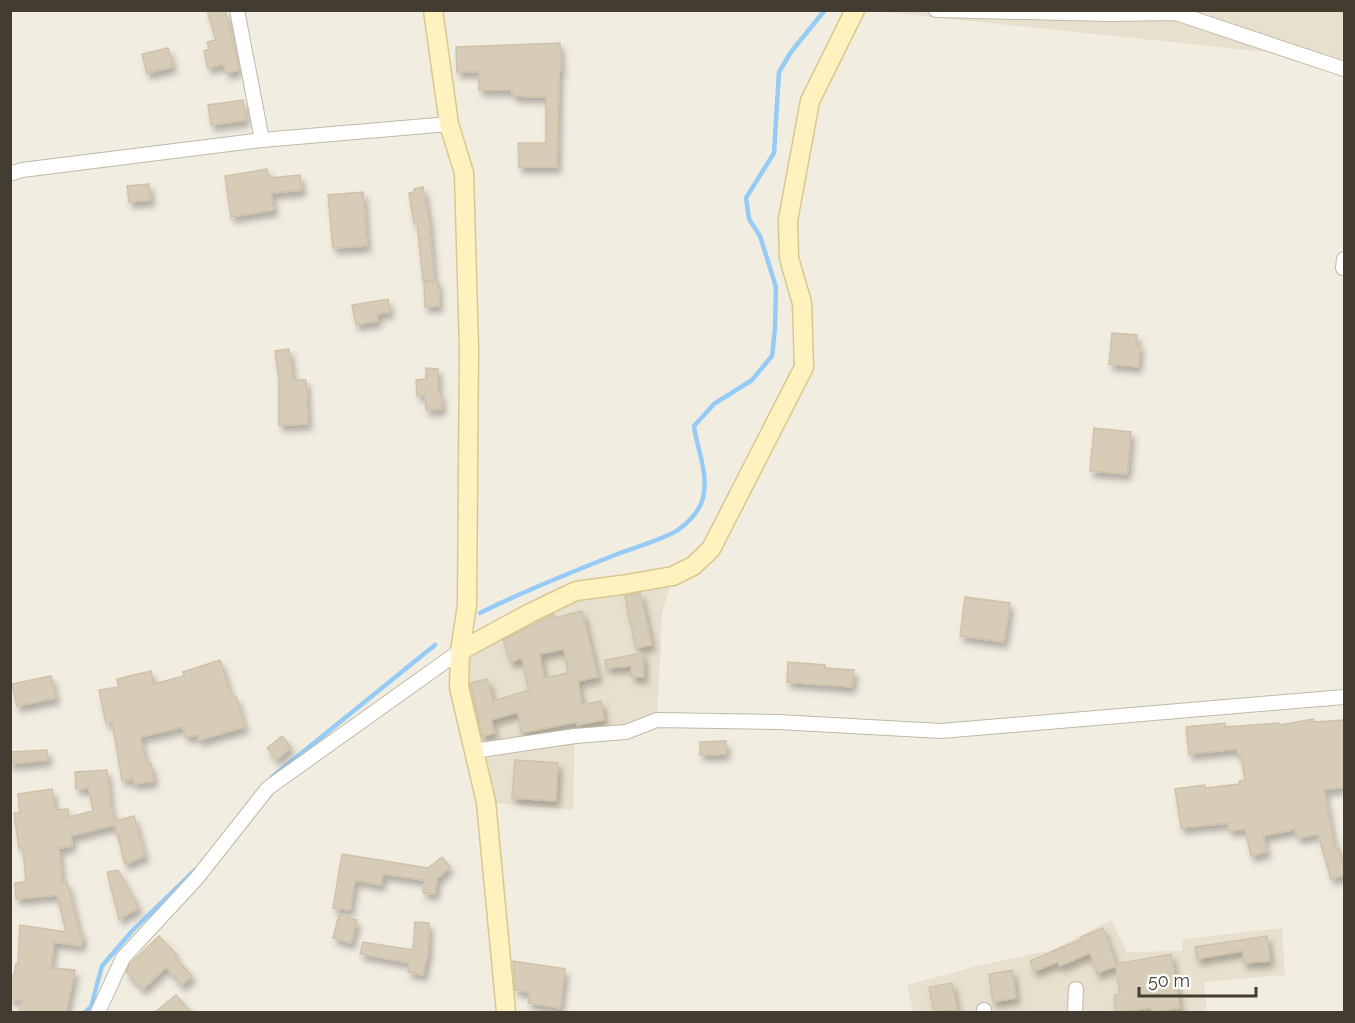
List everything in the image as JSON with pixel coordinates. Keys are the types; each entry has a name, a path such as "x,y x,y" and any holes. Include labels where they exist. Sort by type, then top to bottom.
{"street":[{"path":"237,10 262,140"},
{"path":"433,10 449,124 464,173 469,348 467,605 460,651 459,687 486,802 506,1012"},
{"path":"98,1012 123,958 197,878 268,788 460,651 530,613 576,591 673,576 693,566 711,549 804,368 802,303 789,258 788,220 810,101 855,10"},
{"path":"936,10 1108,14 1176,13 1344,69"},
{"path":"10,174 22,170 262,140 449,124"},
{"path":"474,751 575,736 626,732 657,720 779,722 941,730 1344,697"},
{"path":"1075,1012 1076,989"}],"shaded area":[{"path":"874,11 1344,11 1344,60"},
{"path":"673,576 662,614 657,720 575,736 573,810 486,802 460,651 576,591"},
{"path":"1111,920 1127,952 1182,951 1183,939 1282,928 1285,975 1204,982 1207,1012 913,1012 907,985 981,965 1052,950"}],"building":[{"path":"207,10 225,10 239,70 226,73 224,64 208,68 204,51 209,49 207,42 216,40"},
{"path":"560,43 557,167 519,167 518,143 546,143 546,97 513,96 512,90 479,90 479,72 457,72 456,47"},
{"path":"168,48 173,67 147,73 142,54"},
{"path":"243,100 246,120 211,125 208,105"},
{"path":"267,169 269,178 300,175 302,190 271,193 274,210 231,217 225,176"},
{"path":"149,184 151,200 129,202 127,186"},
{"path":"423,187 429,221 434,280 423,281 417,223 414,223 409,193"},
{"path":"363,192 367,246 333,248 328,195"},
{"path":"438,281 439,306 425,307 424,282"},
{"path":"388,299 390,312 377,314 378,321 356,325 352,305"},
{"path":"1112,333 1137,335 1136,345 1140,345 1138,367 1109,364"},
{"path":"289,349 293,380 306,380 308,424 279,425 279,381 275,351"},
{"path":"426,368 438,369 438,393 441,393 442,409 426,410 425,395 417,396 416,380 426,379"},
{"path":"1094,428 1131,432 1127,474 1090,471"},
{"path":"640,593 652,645 636,648 625,596"},
{"path":"965,597 1010,603 1004,642 960,636"},
{"path":"582,611 598,677 578,681 582,705 601,701 604,720 577,725 577,722 521,733 518,712 491,720 495,733 482,736 470,683 487,679 493,701 529,690 522,658 511,662 503,640 554,614 554,618","holes":["564,649 568,673 544,678 540,654"]},
{"path":"643,653 644,677 632,677 631,666 606,668 605,660"},
{"path":"220,660 232,698 236,697 245,727 199,740 198,735 185,737 183,727 140,737 147,764 151,764 154,781 134,784 133,779 122,780 112,722 106,723 99,690 119,687 117,679 151,671 154,684 184,676 183,672"},
{"path":"788,662 854,670 852,687 787,682"},
{"path":"51,676 56,698 17,706 12,684"},
{"path":"1313,719 1314,722 1344,720 1344,787 1324,790 1335,849 1339,848 1344,875 1331,879 1318,834 1297,838 1296,829 1263,836 1267,852 1251,856 1245,829 1229,831 1228,823 1181,828 1175,789 1240,784 1239,781 1245,780 1241,756 1238,756 1237,749 1189,754 1186,727 1225,723 1225,727 1279,723 1280,725"},
{"path":"282,736 291,747 277,760 267,748"},
{"path":"726,741 726,754 700,755 700,742"},
{"path":"47,750 48,760 10,764 10,752"},
{"path":"515,760 558,763 556,801 512,798"},
{"path":"107,770 110,803 115,821 134,816 145,856 125,864 115,825 71,836 72,846 59,848 62,883 67,882 80,934 83,934 81,946 54,942 51,968 75,970 66,1012 19,1012 23,1001 10,999 10,975 14,976 16,964 18,964 20,925 66,932 57,895 16,899 15,883 26,882 23,848 19,848 14,813 20,812 18,794 52,789 55,810 68,809 69,817 93,811 89,788 76,789 75,772"},
{"path":"342,854 428,868 442,857 450,867 437,879 435,894 423,893 424,880 383,874 381,885 355,880 350,910 333,908"},
{"path":"118,870 139,908 119,919 107,872"},
{"path":"339,915 357,920 351,943 333,938"},
{"path":"415,922 429,923 428,953 423,975 408,972 410,963 360,954 363,942 413,950"},
{"path":"1103,928 1116,964 1171,954 1180,1008 1152,1012 1151,1008 1116,1012 1114,995 1120,994 1116,966 1097,973 1090,953 1060,966 1058,962 1034,971 1030,961"},
{"path":"159,936 192,976 182,985 166,967 143,989 126,972 129,965"},
{"path":"1267,936 1270,961 1244,963 1243,951 1197,959 1195,947"},
{"path":"513,961 565,969 560,1008 528,1003 530,992 515,990"},
{"path":"1012,970 1016,998 993,1002 989,974"},
{"path":"952,983 957,1010 934,1012 929,987"},
{"path":"176,995 191,1012 155,1012"}],"waterway":[{"path":"480,613 564,575 673,533 694,516 703,498 705,480 694,426 714,404 752,380 772,356 776,287 760,236 749,219 746,198 774,153 779,72 791,52 825,10"},
{"path":"272,777 435,645"},
{"path":"85,1012 91,1007 102,966 132,931 196,869"}]}
